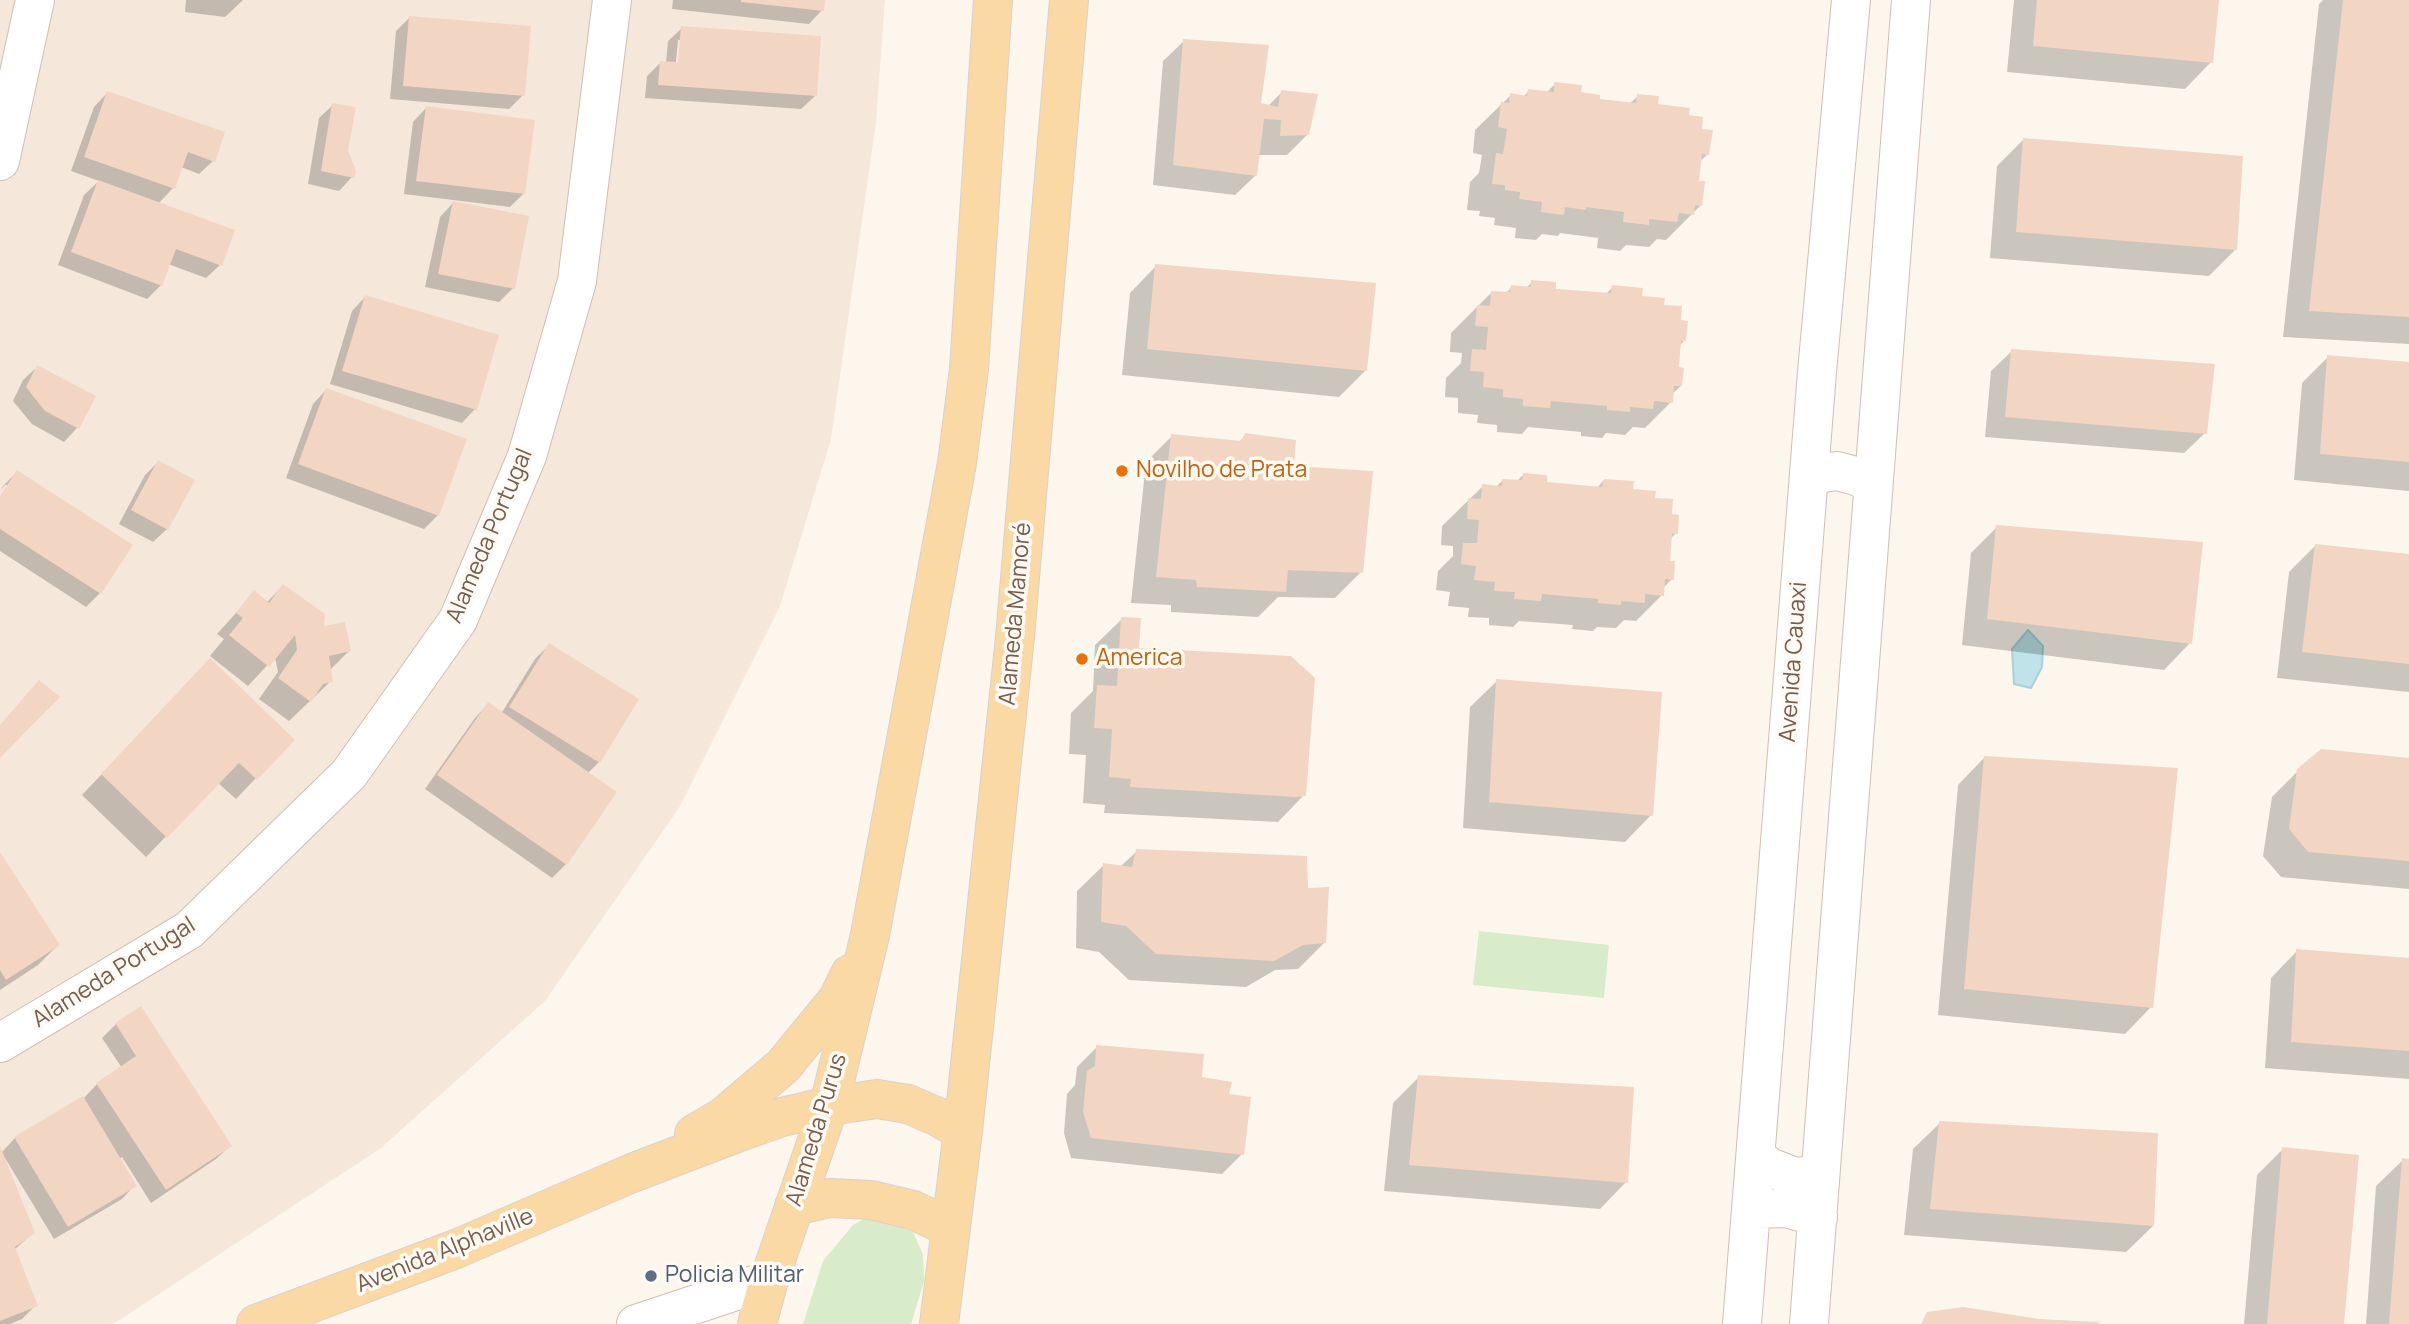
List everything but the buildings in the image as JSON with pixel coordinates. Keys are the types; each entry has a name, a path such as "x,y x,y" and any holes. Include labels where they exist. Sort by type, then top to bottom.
{"main road":[{"path":"632,1173 723,1116 783,1066 838,999 870,934 957,463 969,369 993,0"},
{"name":"Alameda Mamoré","path":"951,1228 1015,637 1069,0"},
{"name":"Alameda Purus","path":"757,1324 769,1280 829,1106 870,934"},
{"path":"632,1173 734,1133 782,1117 829,1106 877,1100 908,1104 963,1131"},
{"name":"Avenida Alphaville","path":"256,1324 456,1249 632,1173"},
{"path":"794,1206 830,1198 871,1200 913,1210 951,1228 939,1324"}],"street":[{"path":"0,161 35,0"},
{"name":"Alameda Portugal","path":"0,1043 189,930 349,774 458,620 527,456 577,281 612,0"},
{"name":"Avenida Cauaxi","path":"1742,1324 1810,462 1851,0"},
{"path":"1809,1324 1911,0"},
{"path":"1810,462 1835,454 1874,466"},
{"path":"1756,1156 1769,1167 1795,1177 1821,1174"},
{"path":"1752,1209 1786,1208 1818,1217"},
{"path":"636,1324 769,1280"}],"shaded area":[{"path":"0,0 885,0 876,122 831,439 780,606 679,808 545,1001 381,1148 111,1324 0,1324"}],"green space":[{"path":"1479,931 1609,945 1604,998 1473,985"},
{"path":"882,1217 913,1232 923,1254 924,1281 911,1324 803,1324 823,1261 853,1225 866,1218"}],"water":[{"path":"2028,630 2043,646 2042,667 2031,688 2014,684 2012,649"}],"place":[{"name":"Novilho de Prata","path":"1122,471"},
{"name":"America","path":"1082,659"},
{"name":"Policia Militar","path":"651,1276"}]}
